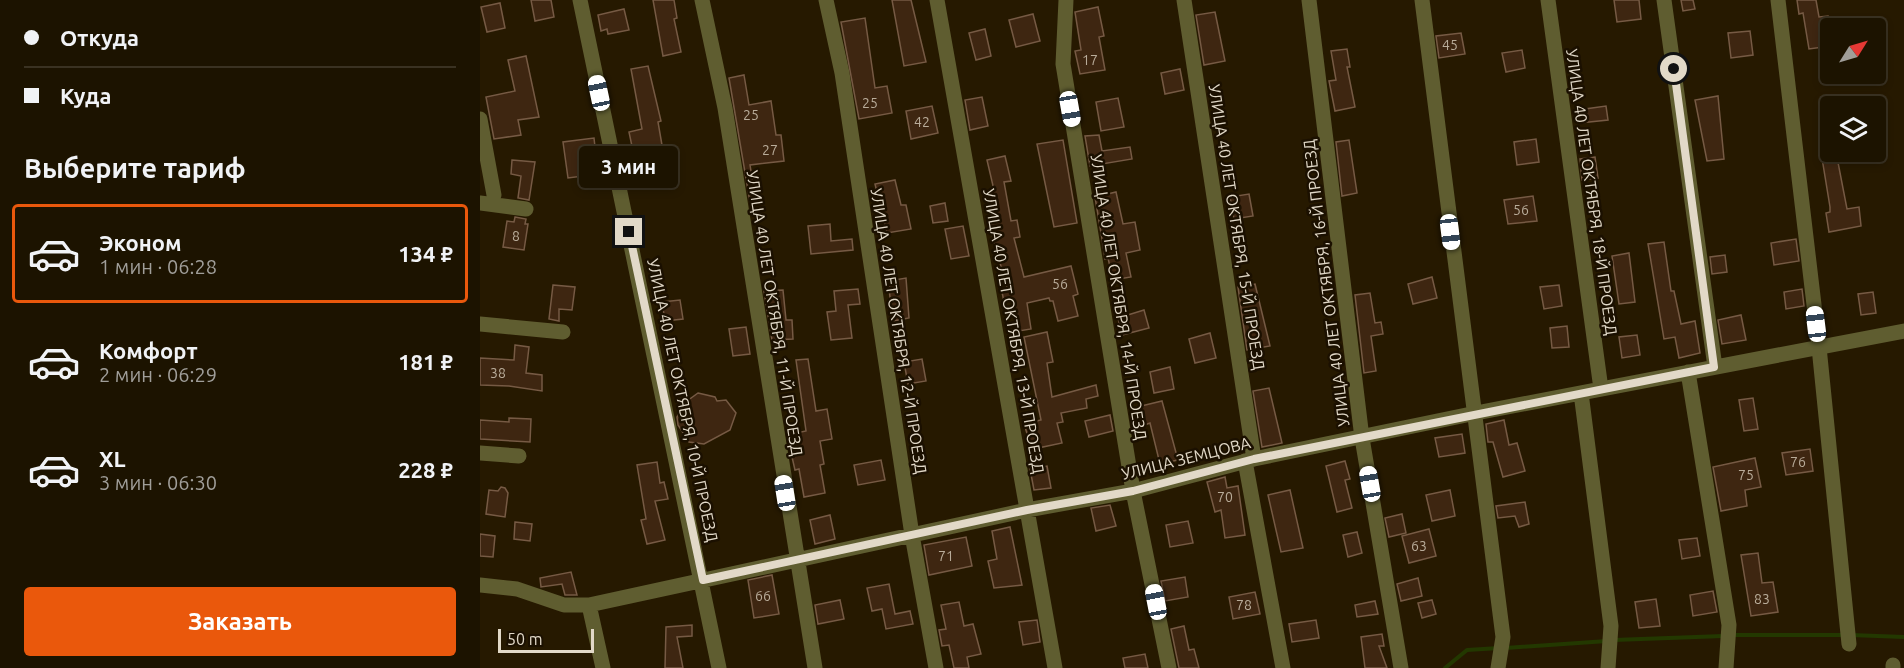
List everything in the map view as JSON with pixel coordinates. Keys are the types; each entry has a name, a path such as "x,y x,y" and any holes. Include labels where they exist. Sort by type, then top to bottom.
{"street":[{"name":"УЛИЦА 40 ЛЕТ ОКТЯБРЯ, 10-Й ПРОЕЗД","path":"580,0 703,580 719,668"},
{"name":"УЛИЦА 40 ЛЕТ ОКТЯБРЯ, 11-Й ПРОЕЗД","path":"702,0 725,108 815,668"},
{"name":"УЛИЦА 40 ЛЕТ ОКТЯБРЯ, 12-Й ПРОЕЗД","path":"826,0 842,73 912,535 936,668"},
{"name":"УЛИЦА 40 ЛЕТ ОКТЯБРЯ, 13-Й ПРОЕЗД","path":"937,0 1054,668"},
{"name":"УЛИЦА 40 ЛЕТ ОКТЯБРЯ, 14-Й ПРОЕЗД","path":"1066,0 1063,64 1133,491 1169,668"},
{"name":"УЛИЦА 40 ЛЕТ ОКТЯБРЯ, 15-Й ПРОЕЗД","path":"1184,0 1249,460 1283,668"},
{"name":"УЛИЦА 40 ЛЕТ ОКТЯБРЯ, 16-Й ПРОЕЗД","path":"1309,0 1362,438 1401,668"},
{"path":"1422,0 1503,637 1498,668"},
{"name":"УЛИЦА 40 ЛЕТ ОКТЯБРЯ, 18-Й ПРОЕЗД","path":"1548,0 1600,389"},
{"path":"1664,0 1714,367"},
{"path":"1778,0 1819,347 1849,644"},
{"path":"480,119 494,195"},
{"path":"480,203 526,209"},
{"path":"480,324 563,332"},
{"name":"УЛИЦА ЗЕМЦОВА","path":"480,585 518,588 564,605 589,605 1027,510 1133,491 1249,460 1476,413 1904,331"},
{"path":"1688,372 1729,624 1726,668"},
{"path":"1581,393 1611,626 1608,668"},
{"path":"480,453 519,456"},
{"path":"589,605 603,668"}],"building":[{"path":"531,0 551,0 554,17 535,21"},
{"path":"653,0 674,0 677,18 674,19 681,52 663,56"},
{"path":"892,0 911,0 926,62 904,66"},
{"path":"1614,0 1639,0 1641,19 1617,22"},
{"path":"1681,0 1693,0 1695,9 1683,11"},
{"path":"1797,0 1816,0 1819,17 1828,16 1828,18 1820,18 1820,47 1809,49 1803,13 1799,14"},
{"path":"500,3 505,28 487,32 481,7"},
{"path":"1098,7 1104,36 1099,37 1105,70 1080,74 1075,51 1081,50 1075,12"},
{"path":"624,9 629,30 608,34 607,29 601,31 598,15"},
{"path":"1215,12 1225,61 1204,65 1196,15"},
{"path":"1033,14 1040,41 1016,47 1009,20"},
{"path":"865,18 875,88 887,86 892,113 859,119 841,22"},
{"path":"985,29 991,56 976,60 969,33"},
{"path":"1750,31 1753,55 1731,58 1728,33"},
{"path":"1461,33 1465,54 1439,58 1436,36"},
{"path":"1347,49 1350,67 1347,67 1355,107 1335,111 1329,81 1336,80 1331,51"},
{"path":"1522,50 1525,68 1506,72 1502,53"},
{"path":"526,56 539,117 518,120 521,135 494,139 486,97 515,91 508,60"},
{"path":"648,66 661,121 658,122 663,151 634,156 629,132 642,129 631,69"},
{"path":"1180,69 1184,90 1165,94 1161,73"},
{"path":"744,75 749,105 771,101 776,135 781,135 784,161 750,165 756,201 750,202 729,78"},
{"path":"1718,96 1724,159 1707,161 1695,100"},
{"path":"982,97 988,126 970,130 965,100"},
{"path":"1118,98 1124,127 1101,131 1096,102"},
{"path":"932,106 938,133 911,139 906,111"},
{"path":"1606,106 1608,120 1580,123 1578,110"},
{"path":"1099,135 1102,151 1130,147 1132,159 1090,166 1085,136"},
{"path":"594,138 598,174 568,178 563,142"},
{"path":"1536,139 1539,162 1517,165 1514,142"},
{"path":"1063,140 1077,223 1054,227 1037,144"},
{"path":"1349,140 1357,193 1342,196 1336,142"},
{"path":"1005,156 1011,181 1004,182 1011,221 1017,220 1020,237 1014,238 1024,277 1071,266 1078,294 1073,296 1078,316 1058,321 1053,301 1049,298 1027,303 1031,329 1019,331 1015,306 1011,300 1004,302 1002,292 1008,291 989,224 996,223 989,190 994,190 987,160"},
{"path":"1595,157 1598,178 1582,180 1580,159"},
{"path":"512,160 535,162 529,200 518,198 521,176 511,174"},
{"path":"1823,162 1838,162 1847,209 1859,207 1861,226 1829,232 1826,213 1830,212"},
{"path":"895,180 901,205 906,205 911,229 887,233 875,184"},
{"path":"1116,192 1123,224 1135,222 1140,250 1126,253 1131,277 1113,280 1108,258 1105,259 1095,197"},
{"path":"1249,194 1253,216 1234,219 1230,197"},
{"path":"1533,196 1537,221 1508,224 1504,200"},
{"path":"945,203 948,221 933,223 930,206"},
{"path":"515,217 526,219 525,224 528,224 524,250 503,247 507,221 514,222"},
{"path":"830,224 831,241 852,239 853,250 811,254 808,226"},
{"path":"963,226 969,256 951,259 945,229"},
{"path":"1796,239 1799,261 1774,265 1771,243"},
{"path":"1664,242 1671,291 1674,291 1681,324 1695,321 1700,353 1679,358 1675,337 1664,339 1648,244"},
{"path":"1629,253 1635,302 1619,304 1612,256"},
{"path":"1725,255 1727,272 1712,274 1710,257"},
{"path":"1432,277 1437,298 1413,304 1408,284"},
{"path":"906,278 909,318 893,321 888,281"},
{"path":"1255,284 1270,346 1247,350 1238,287"},
{"path":"553,285 575,287 572,310 559,309 559,321 549,319"},
{"path":"1559,285 1562,306 1544,309 1540,287"},
{"path":"858,289 860,304 848,305 852,338 831,340 827,312 836,311 834,291"},
{"path":"1802,289 1804,306 1786,309 1784,292"},
{"path":"783,290 786,320 792,320 793,339 772,340 764,291"},
{"path":"1873,292 1876,313 1861,315 1858,294"},
{"path":"1370,293 1375,323 1381,322 1383,334 1371,336 1376,371 1364,373 1355,295"},
{"path":"680,300 683,319 665,321 662,302"},
{"path":"1144,310 1149,328 1122,335 1118,318"},
{"path":"1741,315 1746,340 1722,344 1718,320"},
{"path":"1567,326 1569,347 1552,348 1550,328"},
{"path":"746,327 750,354 733,356 729,329"},
{"path":"1047,332 1053,362 1047,363 1052,397 1096,385 1098,396 1086,399 1087,408 1061,413 1063,422 1057,423 1062,443 1038,448 1037,442 1030,443 1024,424 1041,420 1024,337"},
{"path":"1210,333 1216,358 1195,363 1189,339"},
{"path":"1637,335 1640,355 1622,358 1619,337"},
{"path":"515,345 529,347 526,373 542,375 542,391 480,385 480,358 514,360"},
{"path":"808,359 816,411 827,409 832,439 820,441 824,464 820,465 825,493 804,497 799,469 795,470 787,435 806,431 796,360"},
{"path":"922,359 926,381 908,384 904,362"},
{"path":"1170,367 1174,389 1154,393 1150,372"},
{"path":"1269,388 1282,443 1262,447 1253,391"},
{"path":"698,393 715,397 717,401 726,400 736,413 730,430 704,444 689,442 678,425 677,417 683,404"},
{"path":"1753,398 1758,429 1744,431 1739,400"},
{"path":"1162,401 1178,460 1160,464 1150,423 1142,426 1137,407"},
{"path":"1110,415 1113,431 1089,437 1085,421"},
{"path":"509,418 531,419 530,442 480,439 480,420 509,422"},
{"path":"1504,420 1509,445 1517,443 1525,471 1503,477 1493,442 1488,442 1486,424"},
{"path":"1462,434 1465,453 1439,457 1435,438"},
{"path":"1810,449 1813,471 1786,475 1782,453"},
{"path":"1755,458 1761,487 1745,490 1747,506 1721,511 1713,467"},
{"path":"881,460 885,480 858,485 854,465"},
{"path":"1345,461 1350,479 1345,480 1352,508 1337,512 1326,466"},
{"path":"657,462 660,483 664,482 668,499 655,501 665,540 647,544 641,520 646,519 637,465"},
{"path":"1047,466 1051,488 1034,490 1030,469"},
{"path":"1225,477 1227,488 1238,486 1245,535 1225,538 1221,510 1215,512 1207,482"},
{"path":"501,487 505,488 508,493 505,517 486,514 489,490 498,491"},
{"path":"1290,490 1303,548 1281,552 1268,495"},
{"path":"1450,490 1455,516 1432,521 1426,495"},
{"path":"1525,502 1529,524 1519,527 1515,516 1498,518 1496,506"},
{"path":"1110,505 1116,526 1096,531 1091,508"},
{"path":"1402,514 1406,533 1389,537 1385,518"},
{"path":"830,515 835,539 815,544 810,520"},
{"path":"1188,521 1193,543 1170,547 1166,525"},
{"path":"515,522 532,524 530,541 514,539"},
{"path":"1010,527 1022,585 994,588 988,561 997,559 992,531"},
{"path":"1429,529 1436,556 1409,563 1402,536"},
{"path":"1357,532 1362,553 1348,557 1343,535"},
{"path":"480,534 495,536 493,557 480,556"},
{"path":"966,537 972,566 929,575 924,545"},
{"path":"1697,538 1700,556 1682,559 1679,540"},
{"path":"1758,553 1762,583 1773,582 1778,612 1751,616 1741,555"},
{"path":"571,572 577,595 565,595 562,584 541,587 540,578"},
{"path":"772,575 779,614 754,618 748,580"},
{"path":"1185,577 1188,597 1165,601 1161,581"},
{"path":"1418,578 1422,596 1401,601 1397,584"},
{"path":"889,584 895,614 910,611 913,624 886,629 882,609 872,611 867,588"},
{"path":"1713,591 1717,612 1693,616 1690,595"},
{"path":"1255,592 1260,614 1233,619 1229,597"},
{"path":"1656,599 1660,626 1639,628 1635,602"},
{"path":"840,600 844,619 818,624 815,605"},
{"path":"1432,600 1436,614 1422,618 1418,603"},
{"path":"1375,601 1378,614 1357,617 1355,605"},
{"path":"959,602 964,626 973,624 981,654 967,657 969,668 954,668 949,645 942,646 939,630 946,629 941,605"},
{"path":"1037,620 1040,642 1023,645 1019,622"},
{"path":"1316,620 1319,638 1292,642 1289,624"},
{"path":"692,625 692,636 677,637 683,668 665,668 666,627"},
{"path":"1184,626 1189,650 1194,649 1199,668 1179,668 1171,629"},
{"path":"1382,634 1384,646 1379,646 1387,668 1365,668 1361,637"},
{"path":"1145,654 1148,668 1125,668 1123,658"}],"waterway":[{"path":"1731,635 1843,635"},
{"path":"1851,635 1904,637"},
{"path":"1614,640 1723,636"},
{"path":"1506,648 1607,641"},
{"path":"1445,668 1467,650 1499,648"}],"route":[{"path":"629,232 703,580 1027,510 1133,491 1254,459 1714,367 1674,69"}]}
